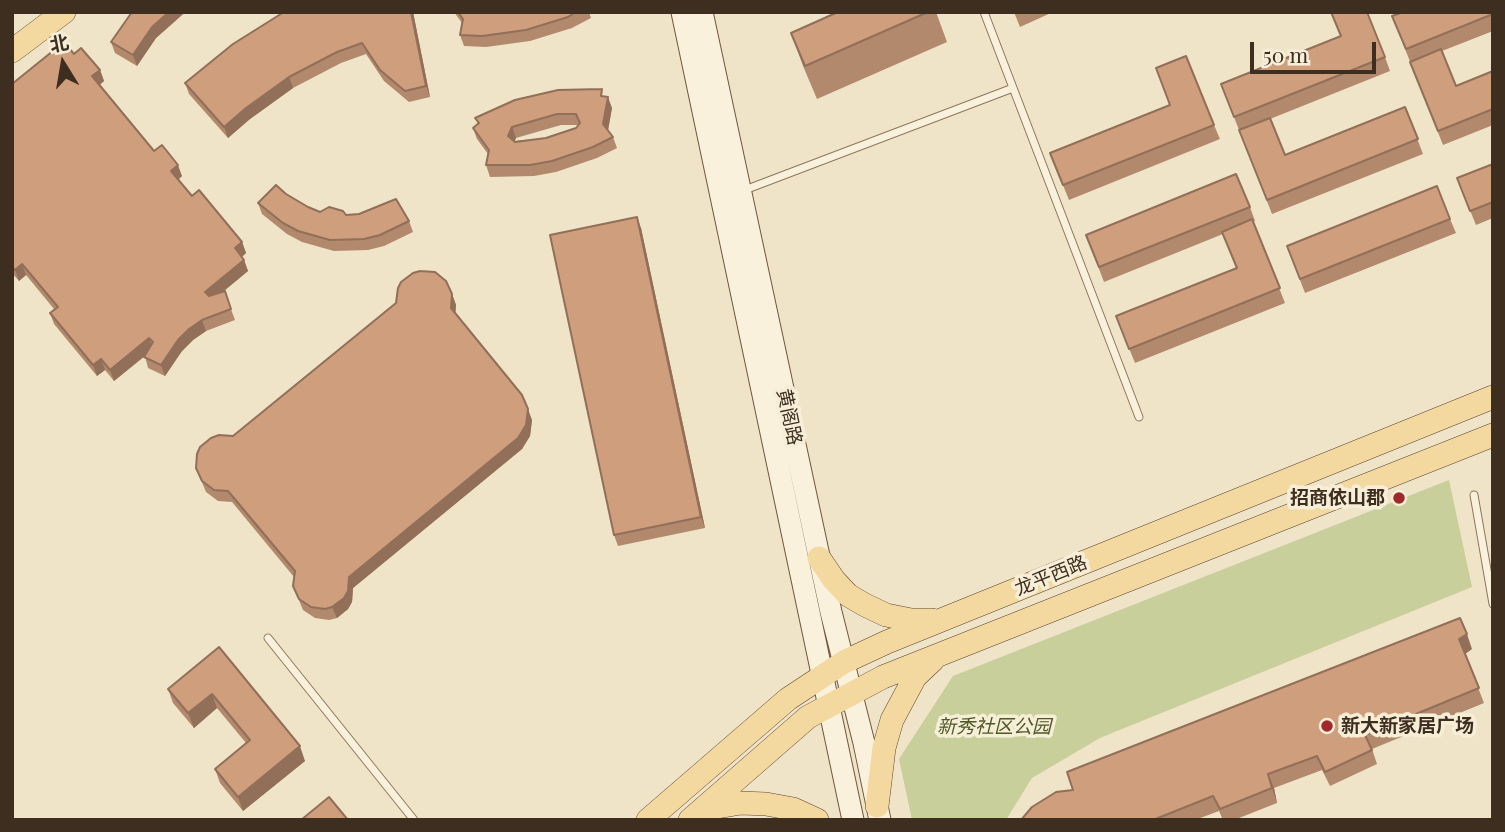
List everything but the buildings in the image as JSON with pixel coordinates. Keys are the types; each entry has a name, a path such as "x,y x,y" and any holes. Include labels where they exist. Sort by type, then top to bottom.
{"main road":[{"path":"12,51 64,12"},
{"name":"黄阁路","path":"682,12 732,195 879,813"},
{"name":"黄阁路","path":"702,12 732,195 853,820"},
{"name":"龙平西路","path":"648,820 788,699 844,662 1493,397"},
{"name":"龙平西路","path":"691,818 808,717 852,693 938,655 1493,435"},
{"path":"1104,554 1116,584"},
{"path":"819,558 848,595 865,605 886,615 911,620 942,620"},
{"path":"879,813 884,748 892,720 915,677 938,655"},
{"path":"691,818 717,807 766,803 793,809 817,820"}],"lane":[{"path":"984,12 1139,417"},
{"path":"732,195 1013,88"},
{"path":"1474,495 1493,604"},
{"path":"268,638 414,820"}],"green space":[{"name":"新秀社区公园","path":"1449,480 1472,587 1100,738 1032,778 1006,820 912,820 899,759 953,676"}],"place":[{"name":"招商依山郡","path":"1399,498"},
{"name":"新大新家居广场","path":"1327,726"}]}
